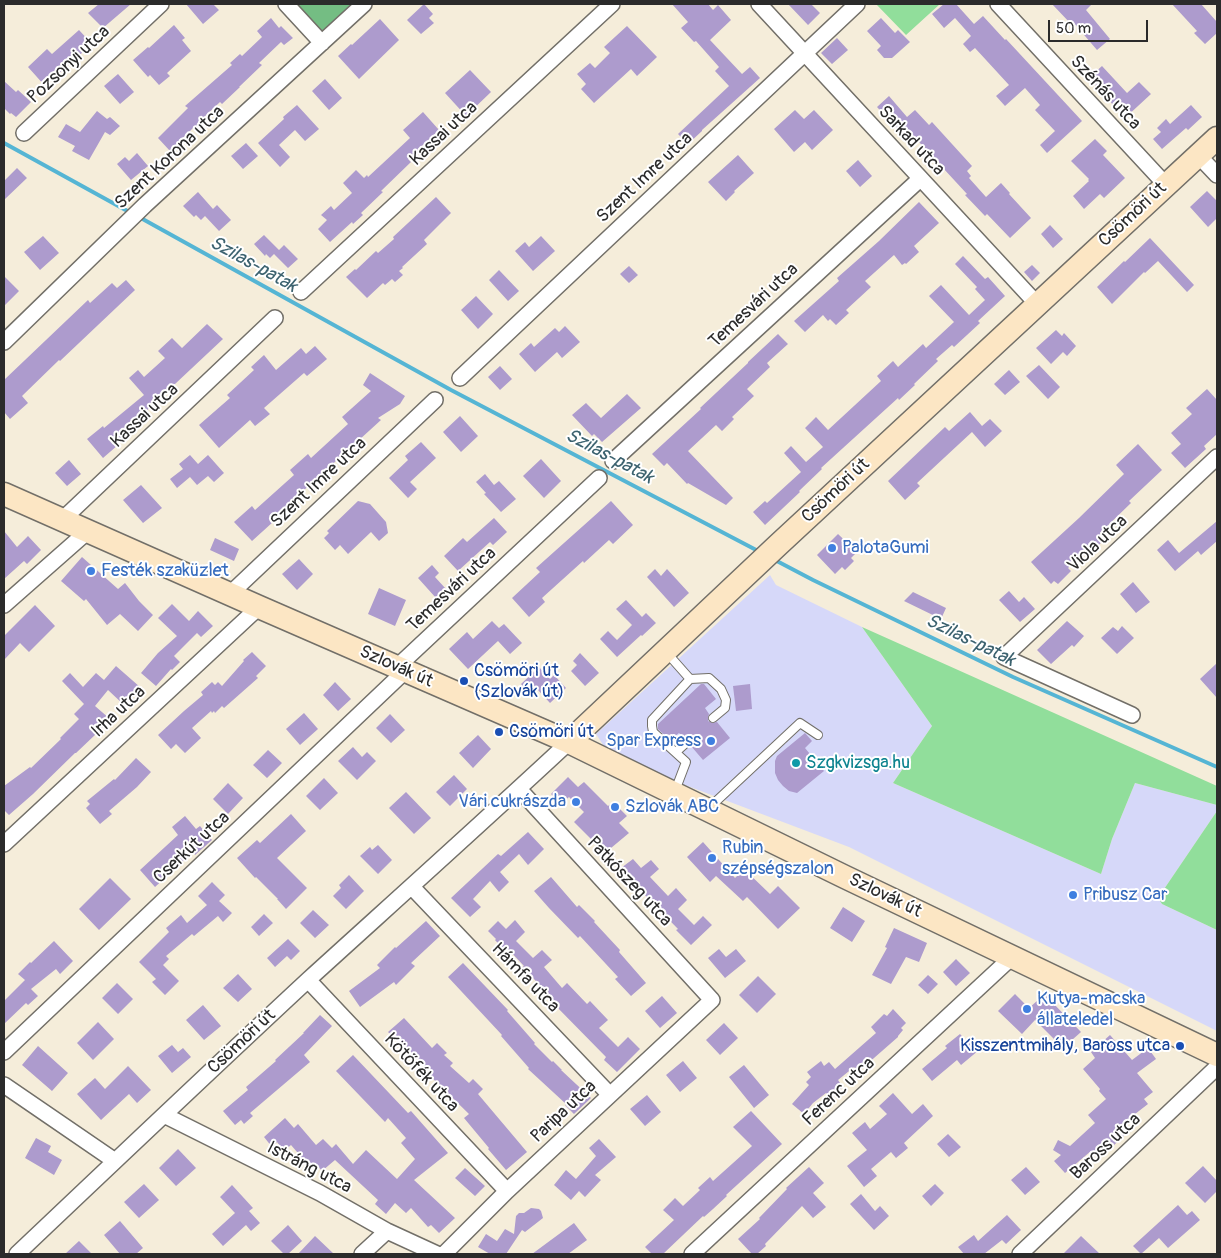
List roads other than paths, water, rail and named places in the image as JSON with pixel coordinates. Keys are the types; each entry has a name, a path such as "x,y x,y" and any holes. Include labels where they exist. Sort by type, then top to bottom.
{"main road":[{"name":"Csömöri út","path":"569,742 778,545 1217,138"},
{"name":"Szlovák út","path":"4,494 569,742 836,873 1217,1055"}],"street":[{"name":"Pozsonyi utca","path":"24,132 161,4"},
{"path":"286,4 322,44"},
{"name":"Szent Korona utca","path":"4,342 145,205 364,4"},
{"name":"Kassai utca","path":"301,292 612,4"},
{"name":"Sarkad utca","path":"759,4 1037,304"},
{"name":"Szénás utca","path":"998,4 1166,185"},
{"name":"Szent Imre utca","path":"460,378 856,5"},
{"path":"1198,155 1217,175"},
{"name":"Temesvári utca","path":"613,462 920,178"},
{"name":"Kassai utca","path":"62,520 275,318"},
{"name":"Szent Imre utca","path":"230,594 435,400"},
{"name":"Viola utca","path":"1132,715 1004,657 1217,457"},
{"name":"Temesvári utca","path":"401,669 599,478"},
{"path":"4,605 88,531"},
{"name":"Irha utca","path":"4,844 259,607"},
{"name":"Cserkút utca","path":"4,1052 401,669"},
{"name":"Csömöri út","path":"17,1254 308,980 569,742"},
{"name":"Patkószeg utca","path":"518,789 712,1000"},
{"name":"Hámfa utca","path":"412,887 610,1095"},
{"name":"Ferenc utca","path":"692,1254 1012,957"},
{"name":"Kötőfék utca","path":"308,980 507,1191"},
{"name":"Paripa utca","path":"444,1254 507,1191 712,1000"},
{"name":"Baross utca","path":"1020,1254 1217,1067"},
{"path":"4,1085 115,1161"},
{"name":"Istráng utca","path":"164,1115 320,1193 387,1231 437,1254"},
{"path":"362,1254 387,1231"}],"lane":[{"path":"666,652 690,679"},
{"path":"674,793 686,762 653,732 652,720 690,679 708,678 721,689 726,700 724,708 713,718"},
{"path":"708,810 800,723 818,736"},
{"path":"676,752 687,742"}],"waterway":[{"name":"Szilas-patak","path":"4,143 131,213"},
{"name":"Szilas-patak","path":"139,217 451,390 760,552"},
{"name":"Szilas-patak","path":"773,559 1013,677 1217,767"}],"place":[{"name":"PalotaGumi","path":"832,548"},
{"name":"Festék szaküzlet","path":"91,571"},
{"name":"Csömöri út (Szlovák út)","path":"464,681"},
{"name":"Csömöri út","path":"499,732"},
{"name":"Spar Express","path":"711,741"},
{"name":"Szgkvizsga.hu","path":"796,763"},
{"name":"Vári cukrászda","path":"576,802"},
{"name":"Szlovák ABC","path":"615,807"},
{"name":"Rubin szépségszalon","path":"712,858"},
{"name":"Pribusz Car","path":"1073,895"},
{"name":"Kutya-macska állateledel","path":"1027,1009"},
{"name":"Kisszentmihály, Baross utca","path":"1180,1046"}]}
